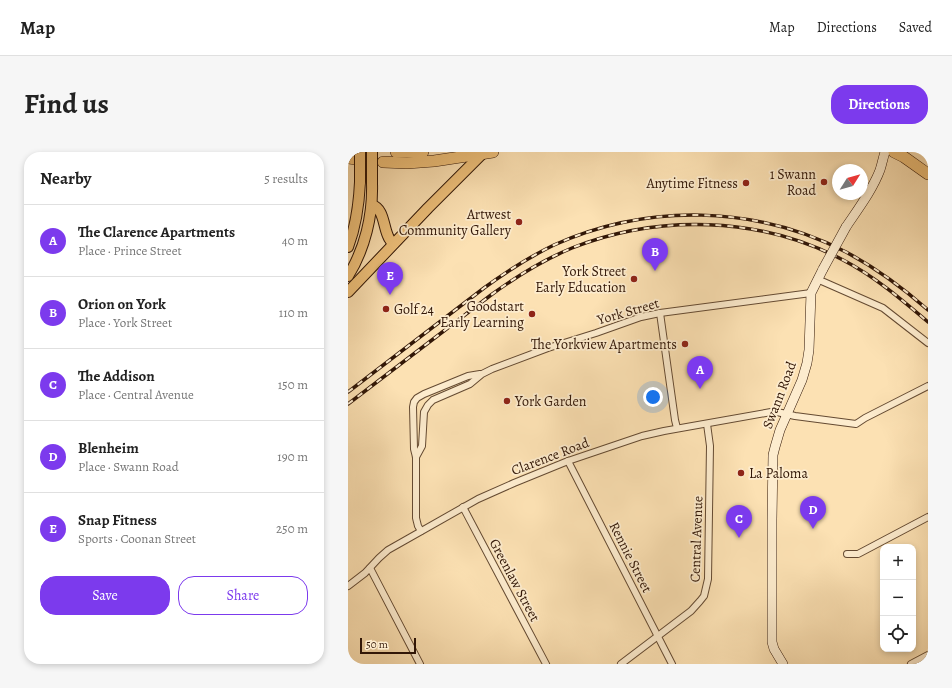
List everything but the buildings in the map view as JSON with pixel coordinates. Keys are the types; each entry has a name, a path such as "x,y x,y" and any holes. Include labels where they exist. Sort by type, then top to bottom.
{"highway":[{"path":"396,152 423,152"},
{"path":"894,152 904,157 928,174"},
{"path":"383,162 407,163 434,161 488,153"}],"main road":[{"path":"348,276 360,252 372,205 372,152"},
{"name":"Swann Road","path":"783,664 774,649 772,642 774,455 780,430 802,380 807,363 809,350 811,293 817,279 846,227 874,182 882,165 885,152"},
{"path":"348,292 470,165 488,153"},
{"path":"348,247 355,224 359,196 360,182 355,157"},
{"path":"372,205 376,206 380,212 387,234 394,244"},
{"path":"355,224 365,208 372,205"}],"street":[{"path":"817,279 883,308 928,343"},
{"name":"York Street","path":"416,457 422,446 424,412 428,405 433,400 470,384 482,374 492,369 548,348 641,317 660,313 811,293"},
{"path":"660,313 677,428"},
{"name":"York Street","path":"421,531 416,518 414,402 417,398 424,394 468,376 482,374"},
{"name":"Clarence Road","path":"348,586 360,578 385,552 478,499 568,462 642,436 677,428 770,412 856,424 928,386"},
{"name":"Central Avenue","path":"621,664 691,611 699,604 704,594 708,581 710,446 707,424"},
{"name":"Rennie Street","path":"568,462 672,664"},
{"name":"Greenlaw Street","path":"463,507 546,664"},
{"path":"847,554 858,554 928,517"},
{"path":"370,568 420,664"},
{"path":"911,664 928,655"}],"railway":[{"path":"348,392 484,288 536,255 554,245 590,231 626,222 664,216 701,215 738,218 775,225 811,236 846,252 868,265 899,286 928,310"},
{"path":"348,404 491,295 530,269 572,248 605,237 639,229 674,225 709,225 743,228 778,235 811,245 866,273 928,322"}],"place":[{"name":"1 Swann Road","path":"824,182"},
{"name":"Anytime Fitness","path":"746,183"},
{"name":"Artwest Community Gallery","path":"519,222"},
{"name":"Orion on York","path":"655,271"},
{"name":"York Street Early Education","path":"634,279"},
{"name":"Snap Fitness","path":"390,295"},
{"name":"Golf 24","path":"386,309"},
{"name":"Goodstart Early Learning","path":"532,314"},
{"name":"The Yorkview Apartments","path":"685,344"},
{"name":"The Clarence Apartments","path":"700,389"},
{"name":"York Garden","path":"507,401"},
{"name":"La Paloma","path":"741,473"},
{"name":"Blenheim","path":"813,529"},
{"name":"The Addison","path":"739,538"}]}
